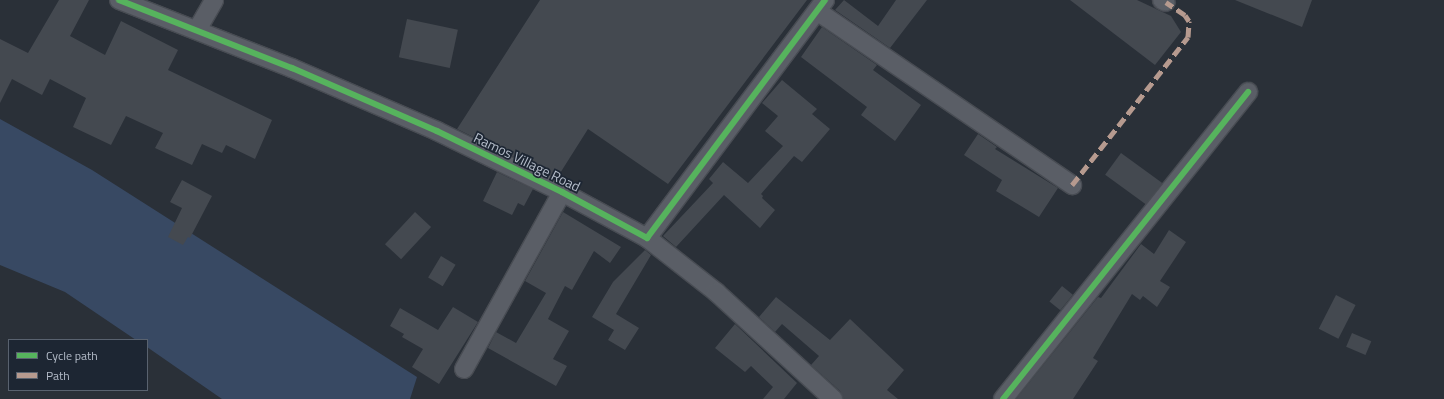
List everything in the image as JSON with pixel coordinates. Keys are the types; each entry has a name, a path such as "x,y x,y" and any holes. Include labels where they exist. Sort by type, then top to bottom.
{"street":[{"name":"Ramos Village Road","path":"119,0 197,30 437,131 562,192 647,238 716,292 833,399"},
{"path":"197,30 214,0"},
{"path":"647,238 821,5 1072,185"},
{"path":"1003,399 1248,92"},
{"path":"464,369 562,192"}],"water":[{"path":"0,119 92,170 417,377 410,399 222,399 148,348 148,339 135,339 65,292 0,265"}],"building":[{"path":"59,0 89,0 70,36 105,55 121,21 178,50 168,70 272,120 255,159 226,145 222,153 202,144 192,165 155,148 163,133 126,116 111,145 73,127 86,98 50,79 42,95 12,79 0,103 0,39 28,53"},
{"path":"540,0 807,0 668,184 588,129 557,178 457,129"},
{"path":"844,0 878,26 896,0 927,0 890,48 835,10"},
{"path":"1070,0 1137,0 1171,16 1181,32 1155,65"},
{"path":"1235,0 1312,0 1302,27"},
{"path":"407,19 458,30 450,68 399,57"},
{"path":"822,27 877,65 873,70 921,105 895,141 861,115 867,107 801,57"},
{"path":"782,80 817,109 812,114 830,129 802,162 794,156 761,194 763,196 762,198 775,210 760,228 724,195 676,247 663,236 713,183 709,179 723,162 748,183 783,146 765,131 778,116 762,103"},
{"path":"978,134 997,147 995,149 1058,188 1039,217 996,191 1002,180 964,155"},
{"path":"1121,153 1162,183 1146,205 1105,175"},
{"path":"497,172 533,189 524,206 518,203 512,215 483,201"},
{"path":"182,180 212,196 190,238 188,237 183,245 168,237 182,208 170,202"},
{"path":"415,212 431,227 401,259 385,244"},
{"path":"563,212 621,247 610,263 594,251 572,290 565,286 548,319 569,331 553,359 567,366 556,386 488,348 496,332 516,343 546,293 525,281"},
{"path":"1169,230 1186,242 1160,281 1170,287 1157,307 1143,296 1140,300 1132,294 1093,358 1098,361 1073,399 1016,399 1098,297 1101,298 1141,244 1154,254"},
{"path":"645,250 651,255 616,314 639,328 625,350 608,340 614,330 592,317 613,282"},
{"path":"441,256 456,265 443,286 428,277"},
{"path":"1062,286 1073,295 1060,310 1049,302"},
{"path":"1336,295 1356,305 1338,339 1319,329"},
{"path":"776,297 830,340 850,319 904,370 887,390 898,399 843,399 840,391 811,365 819,356 782,324 775,332 759,317"},
{"path":"453,307 478,322 439,384 412,367 423,349 402,337 404,334 390,326 400,308 438,330"},
{"path":"735,324 797,383 784,399 763,399 773,387 751,366 745,372 715,348"},
{"path":"1352,333 1371,341 1365,355 1346,347"}],"marked path":[{"path":"1072,185 1188,37 1189,21 1185,15 1166,2"}],"cycle path":[{"path":"119,0 292,68 437,131 562,192 647,238 825,0"},
{"path":"1003,399 1248,92"}]}
